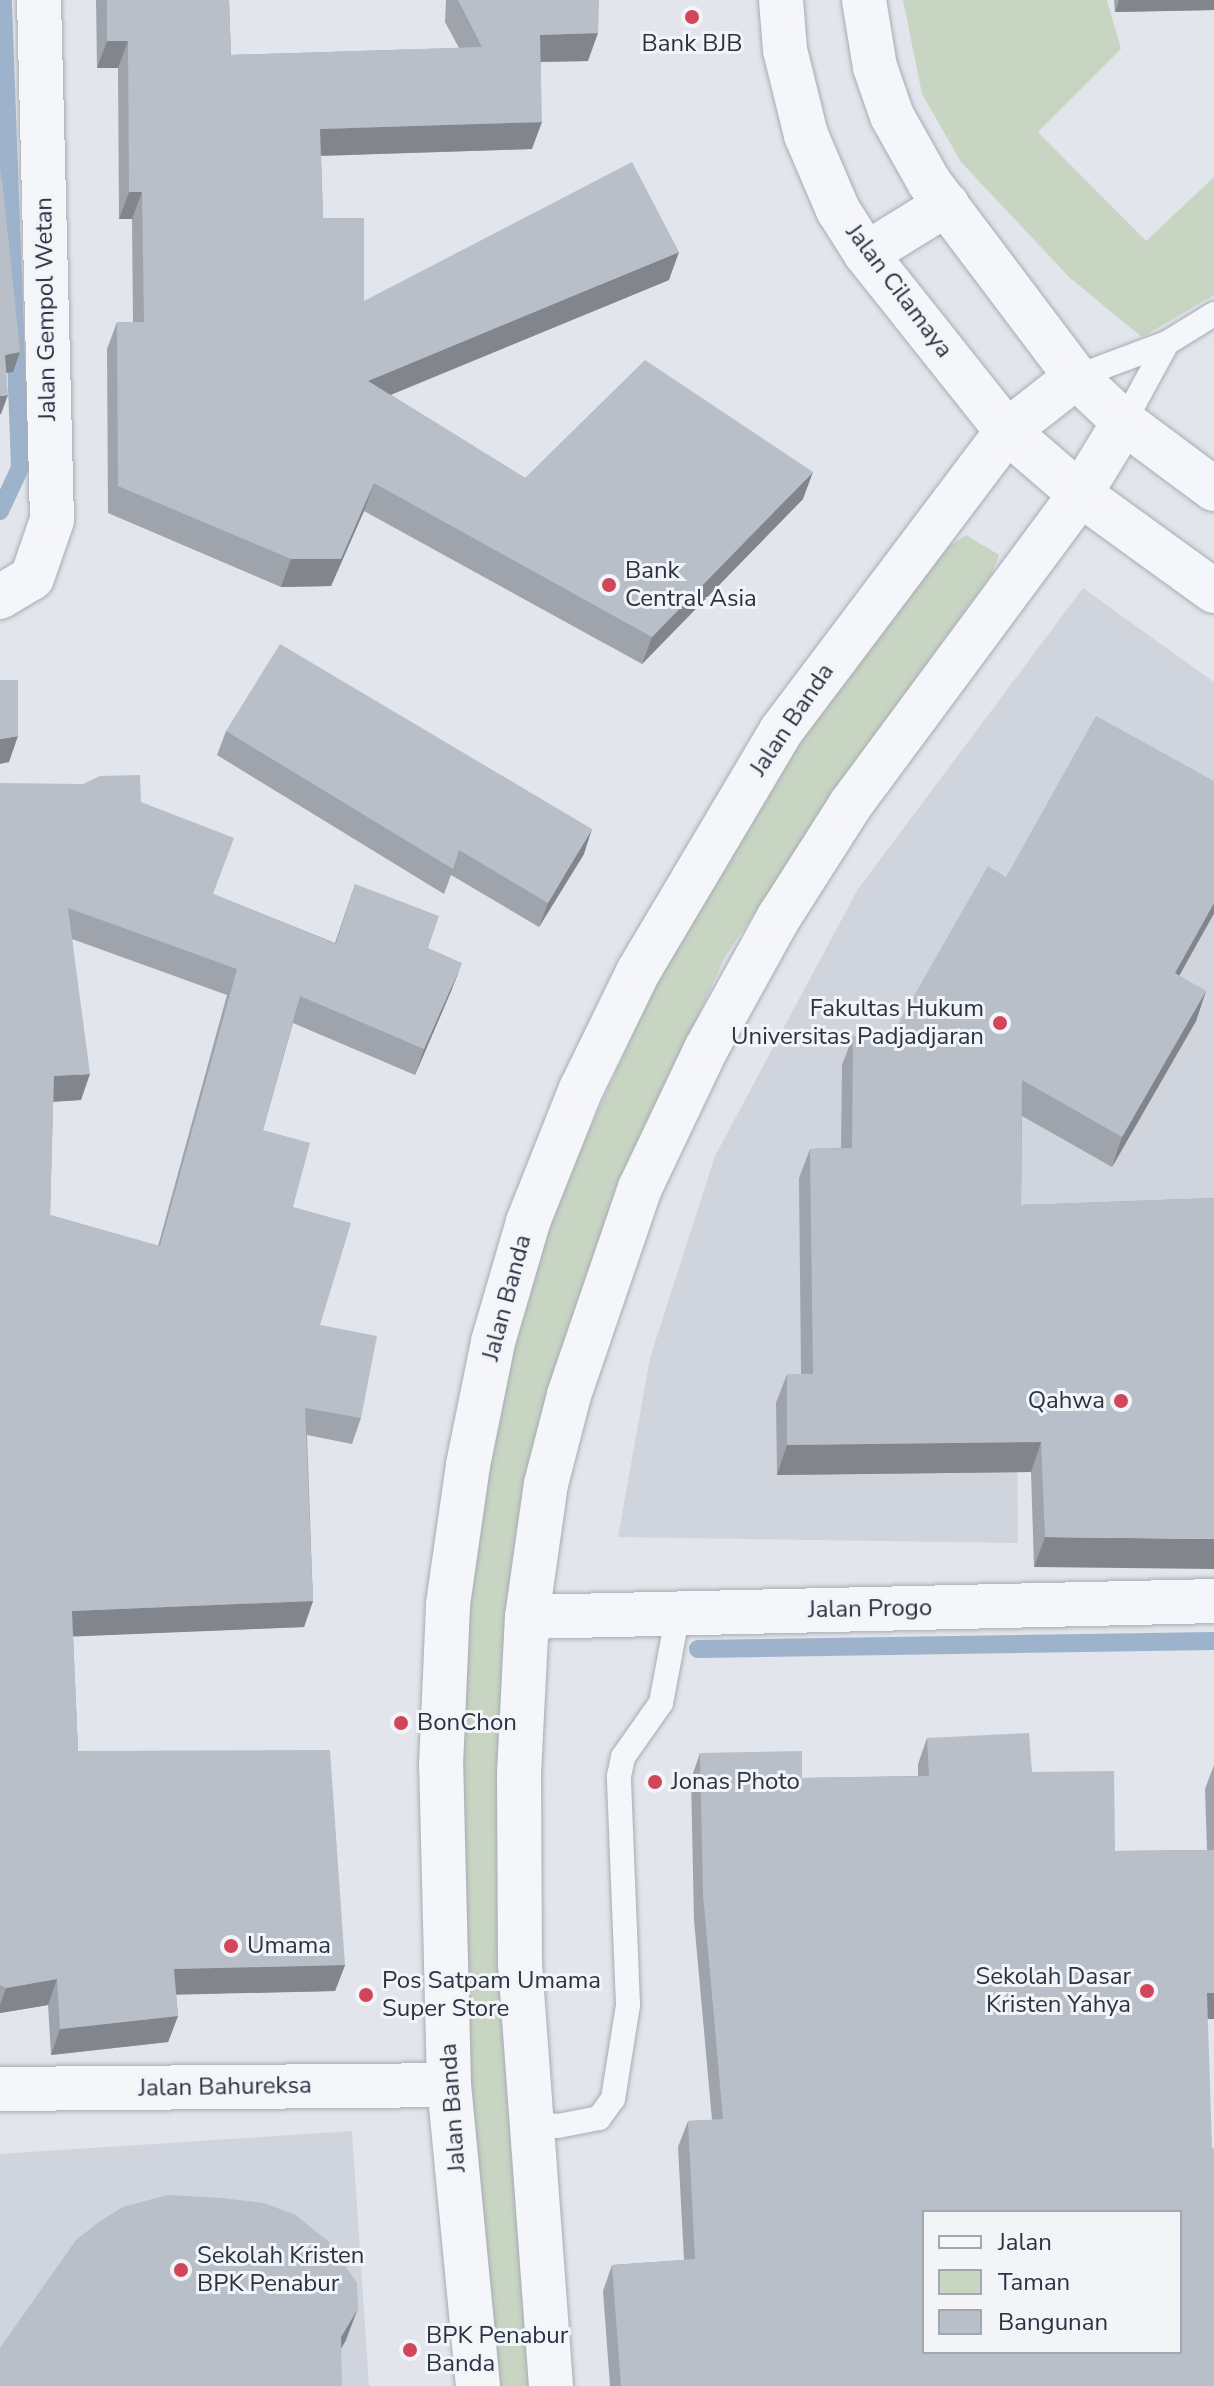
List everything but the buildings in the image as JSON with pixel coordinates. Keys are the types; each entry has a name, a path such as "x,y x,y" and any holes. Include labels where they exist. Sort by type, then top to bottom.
{"street":[{"name":"Jalan Gempol Wetan","path":"0,597 32,578 52,520 39,0"},
{"name":"Jalan Cilamaya","path":"781,0 785,50 806,135 838,210 866,254 1007,431 1080,494 1214,591"},
{"path":"864,0 875,67 892,116 947,204 1076,377 1124,422 1214,489"},
{"path":"866,254 947,204"},
{"name":"Jalan Banda","path":"478,2386 449,2085 441,1766 448,1604 490,1357 528,1222 581,1089 638,972 724,824 828,667 1007,431 1076,377"},
{"path":"551,2386 529,2123 520,1964 519,1774 527,1617 546,1484 582,1354 640,1188 706,1049 779,917 851,804 1080,494 1124,422"},
{"name":"Jalan Progo","path":"527,1617 1214,1601"},
{"name":"Jalan Bahureksa","path":"0,2089 449,2085"}],"lane":[{"path":"1076,377 1167,343 1214,314"},
{"path":"1124,422 1167,343"},
{"path":"529,2123 558,2126 599,2118 613,2099 628,2005 619,1776 623,1757 661,1703 678,1613"}],"shaded area":[{"name":"Fakultas Hukum Universitas Padjadjaran","path":"1083,588 1214,682 1214,1202 1016,1210 1018,1543 618,1537 650,1358 715,1156 858,889"},
{"name":"Sekolah Kristen BPK Penabur","path":"352,2131 369,2386 0,2386 0,2154"}],"green space":[{"path":"903,0 1107,0 1121,49 1038,132 1146,241 1214,177 1214,295 1142,337 1070,278 961,162 922,94"},
{"path":"966,535 999,555 992,574 863,751 725,957 628,1170 530,1478 535,2386 490,2386 463,2057 463,1636 481,1473 526,1289 578,1155 678,935 804,736 948,547"}],"waterway":[{"path":"0,511 20,468 3,0"},
{"path":"698,1649 1214,1641"}],"place":[{"name":"Bank BJB","path":"692,17"},
{"name":"Bank Central Asia","path":"609,585"},
{"name":"Fakultas Hukum Universitas Padjadjaran","path":"1000,1023"},
{"name":"Qahwa","path":"1121,1401"},
{"name":"BonChon","path":"401,1723"},
{"name":"Jonas Photo","path":"655,1782"},
{"name":"Umama","path":"231,1946"},
{"name":"Sekolah Dasar Kristen Yahya","path":"1147,1991"},
{"name":"Pos Satpam Umama Super Store","path":"366,1995"},
{"name":"Sekolah Kristen BPK Penabur","path":"181,2270"},
{"name":"BPK Penabur Banda","path":"410,2350"}]}
